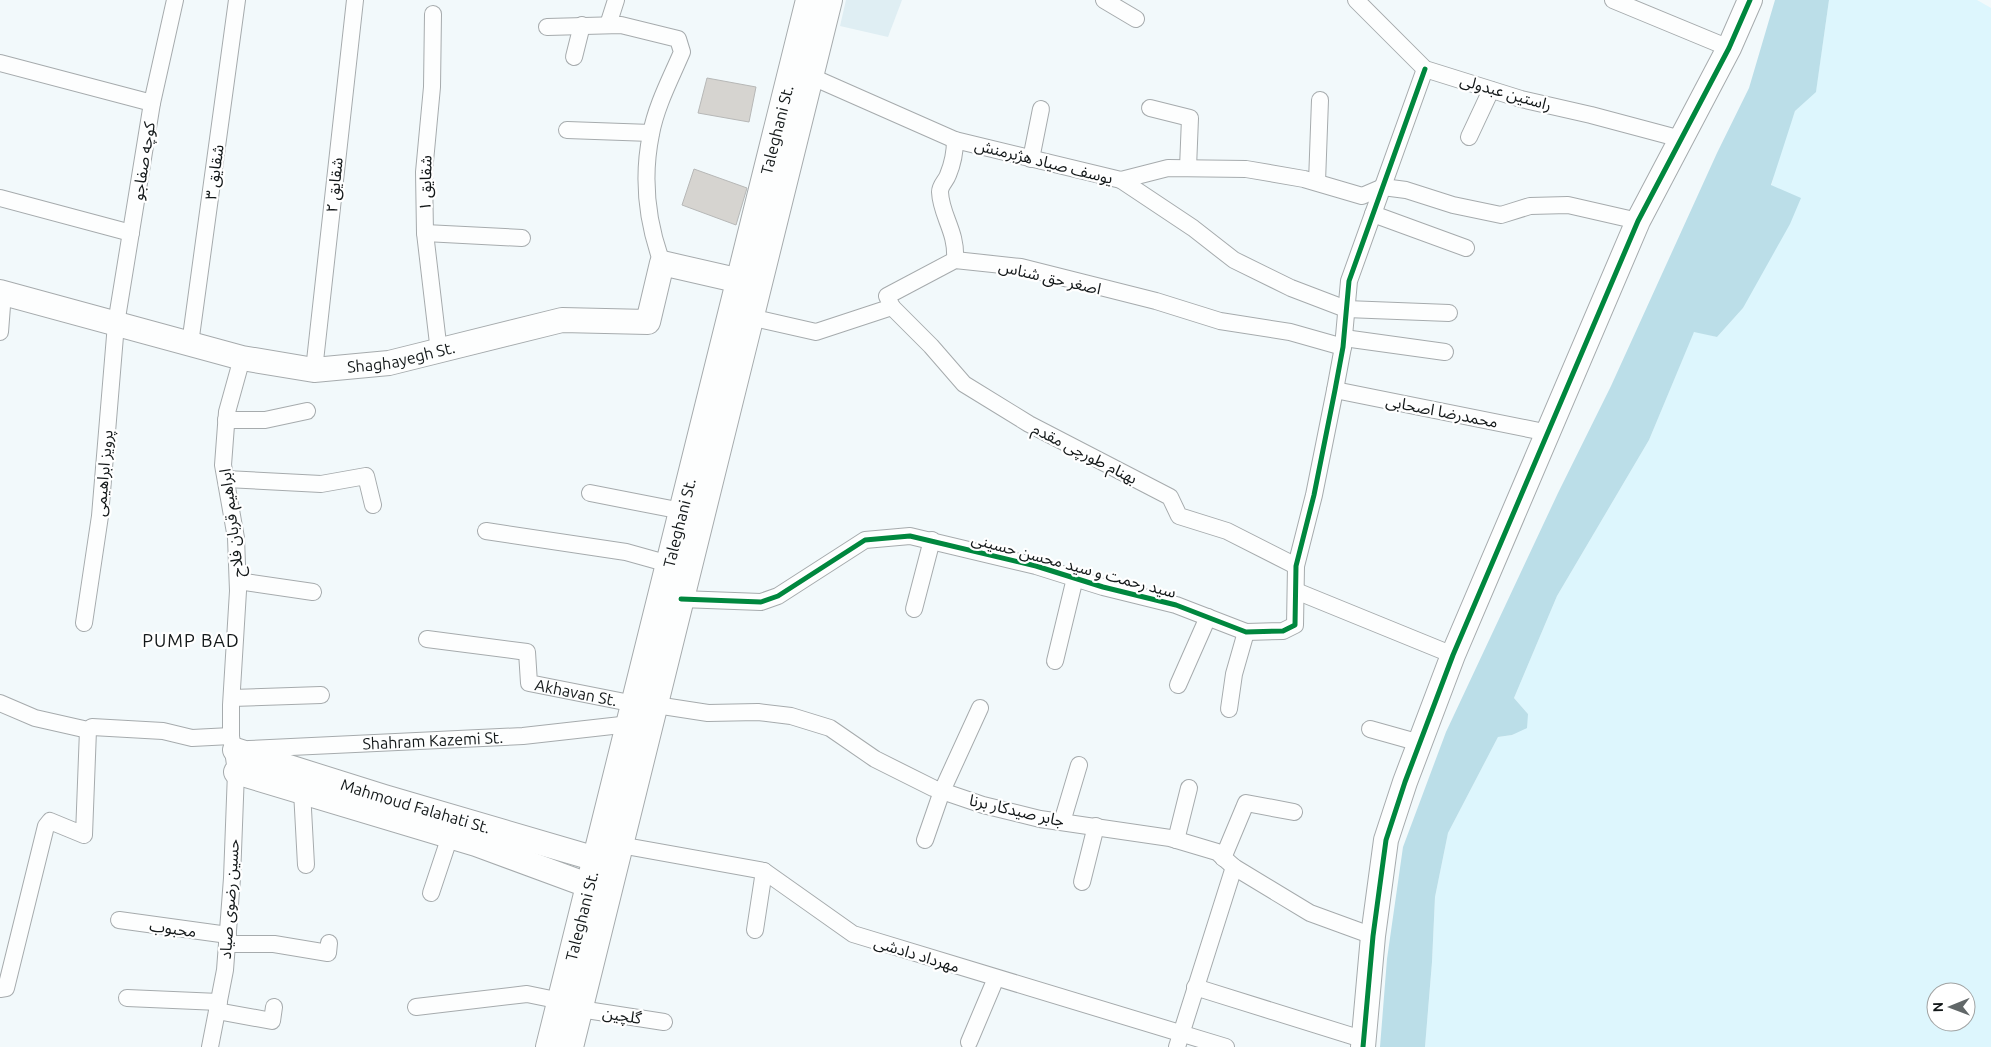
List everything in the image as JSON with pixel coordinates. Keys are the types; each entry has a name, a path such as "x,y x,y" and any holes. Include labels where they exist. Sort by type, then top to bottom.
{"main road":[{"name":"Taleghani St.","path":"640,711 681,598 809,0"},
{"name":"Taleghani St.","path":"749,283 810,76 829,0"},
{"name":"Taleghani St.","path":"550,1047 570,1005 611,856 669,564 682,511 741,315"},
{"name":"Taleghani St.","path":"570,1047 570,1005 590,886 611,856"}],"street":[{"name":"کوچه صفاجو","path":"116,324 152,103 175,0"},
{"name":"شقایق ۳","path":"190,344 237,0"},
{"name":"شقایق ۲","path":"314,370 355,0"},
{"path":"608,25 616,0"},
{"path":"1104,0 1136,19"},
{"name":"راستین عبدولی","path":"1356,0 1425,68 1491,90 1681,139"},
{"path":"1613,0 1729,48"},
{"path":"1195,987 1364,1043 1373,936 1386,840 1420,743 1453,655 1638,221 1729,48 1750,0"},
{"name":"شقایق ۱","path":"433,14 432,87 424,172 425,233 439,352"},
{"path":"574,57 582,25"},
{"path":"547,27 620,25 678,39 682,52 651,133 648,158 648,200 651,233 662,263 749,283"},
{"path":"0,63 152,103"},
{"name":"سید رحمت و سید محسن حسینی","path":"681,598 761,602 785,592 865,540 910,536 1027,563 1176,605 1246,632 1283,631 1295,625 1296,566 1314,495 1335,390 1343,342 1349,281 1425,68"},
{"name":"یوسف صیاد هژبرمنش","path":"810,76 955,140 1122,180 1168,168 1246,169 1317,182 1362,196 1382,187 1406,190 1453,205 1501,215 1530,206 1568,205 1638,221"},
{"path":"1469,137 1491,90"},
{"path":"1317,182 1320,100"},
{"path":"1150,108 1190,118 1188,168"},
{"path":"1031,159 1041,109"},
{"path":"567,130 651,133"},
{"path":"741,315 816,332 892,307 887,296 955,260 956,249 952,227 941,203 940,189 948,176 954,155 955,140"},
{"path":"1122,180 1193,228 1234,260 1292,288 1346,309 1450,313"},
{"path":"0,198 131,234"},
{"path":"1373,214 1466,248"},
{"path":"425,233 522,238"},
{"name":"اصغر حق شناس","path":"955,260 1021,267 1156,301 1220,321 1343,342 1446,352"},
{"name":"Shaghayegh St.","path":"2,293 242,358 314,370 389,363 562,320 648,322 662,263"},
{"path":"0,332 2,293"},
{"name":"بهنام طورچی مقدم","path":"892,307 931,346 964,384 1029,424 1170,497 1179,516 1228,531 1296,566"},
{"name":"پرویز ابراهیمی","path":"84,623 100,516 116,324"},
{"name":"ابراهیم قربان فلاح","path":"234,752 232,698 238,581 236,538 223,465 226,420 242,358"},
{"name":"محمدرضا اصحابی","path":"1335,390 1549,433"},
{"path":"226,420 266,420 306,411"},
{"path":"226,479 321,484 366,476 373,505"},
{"path":"590,493 682,511"},
{"path":"486,531 626,552 669,564"},
{"path":"914,609 932,540"},
{"path":"1054,661 1075,578"},
{"path":"238,581 313,592"},
{"path":"1296,591 1453,655"},
{"path":"1178,685 1208,617"},
{"path":"1229,709 1234,674 1246,632"},
{"name":"Akhavan St.","path":"427,639 528,652 529,683 640,711"},
{"path":"232,698 321,695"},
{"name":"Shahram Kazemi St.","path":"0,703 34,718 88,730 92,727 163,731 192,738 234,752 351,746 407,740 523,736 640,711"},
{"path":"925,840 942,791 980,708"},
{"name":"جابر صیدکار برنا","path":"640,711 758,712 792,716 830,728 875,758 942,791 1008,811 1062,822 1176,840 1217,852 1229,862 1310,913 1373,936"},
{"path":"0,989 6,988 46,826 50,822 84,835 88,730"},
{"path":"1370,730 1420,743"},
{"name":"Mahmoud Falahati St.","path":"234,752 302,791 383,806 450,836 478,835 611,856"},
{"name":"Mahmoud Falahati St.","path":"234,752 383,806 478,835 590,886"},
{"name":"حسین رضوی صیاد","path":"210,1047 227,940 232,878 234,752"},
{"path":"1062,822 1079,765"},
{"path":"1176,840 1189,788"},
{"path":"302,791 306,865"},
{"path":"1178,1040 1195,987 1246,803 1294,812"},
{"path":"1082,882 1096,826"},
{"path":"431,893 450,836"},
{"name":"مهرداد دادشی","path":"611,856 764,871 853,934 996,978 1178,1040 1226,1047"},
{"path":"754,930 764,871"},
{"name":"محبوب","path":"119,920 227,940 274,944 328,953 329,943"},
{"path":"969,1042 996,978"},
{"name":"گلچین","path":"416,1008 527,994 570,1005 664,1022"},
{"path":"127,998 218,1006 272,1021 274,1007"}],"shaded area":[{"path":"846,0 902,0 888,37 840,26"},
{"path":"1775,0 1829,0 1816,92 1795,111 1771,185 1801,198 1790,224 1743,308 1717,337 1694,332 1649,440 1557,596 1514,698 1528,714 1527,728 1512,735 1498,737 1448,833 1435,897 1425,1047 1380,1047 1387,959 1403,847 1446,732 1558,493 1611,386 1717,153 1749,88"},
{"path":"1829,0 1977,0 1991,8 1991,1047 1425,1047 1435,897 1448,833 1498,737 1513,735 1528,714 1514,698 1557,596 1649,440 1694,331 1717,337 1743,308 1777,162 1795,111 1816,91"}],"building":[{"path":"707,78 756,87 749,122 698,113"},
{"path":"694,169 747,188 736,225 682,205"}],"cycle path":[{"path":"1363,1047 1373,936 1386,840 1405,782 1453,655 1638,221 1729,48 1750,0"},
{"path":"681,599 761,602 778,596 865,540 910,536 1036,566 1103,587 1176,605 1246,632 1283,631 1295,625 1296,566 1314,495 1343,347 1349,281 1425,69"}],"district":[{"name":"PUMP BAD","path":"191,641"}]}
